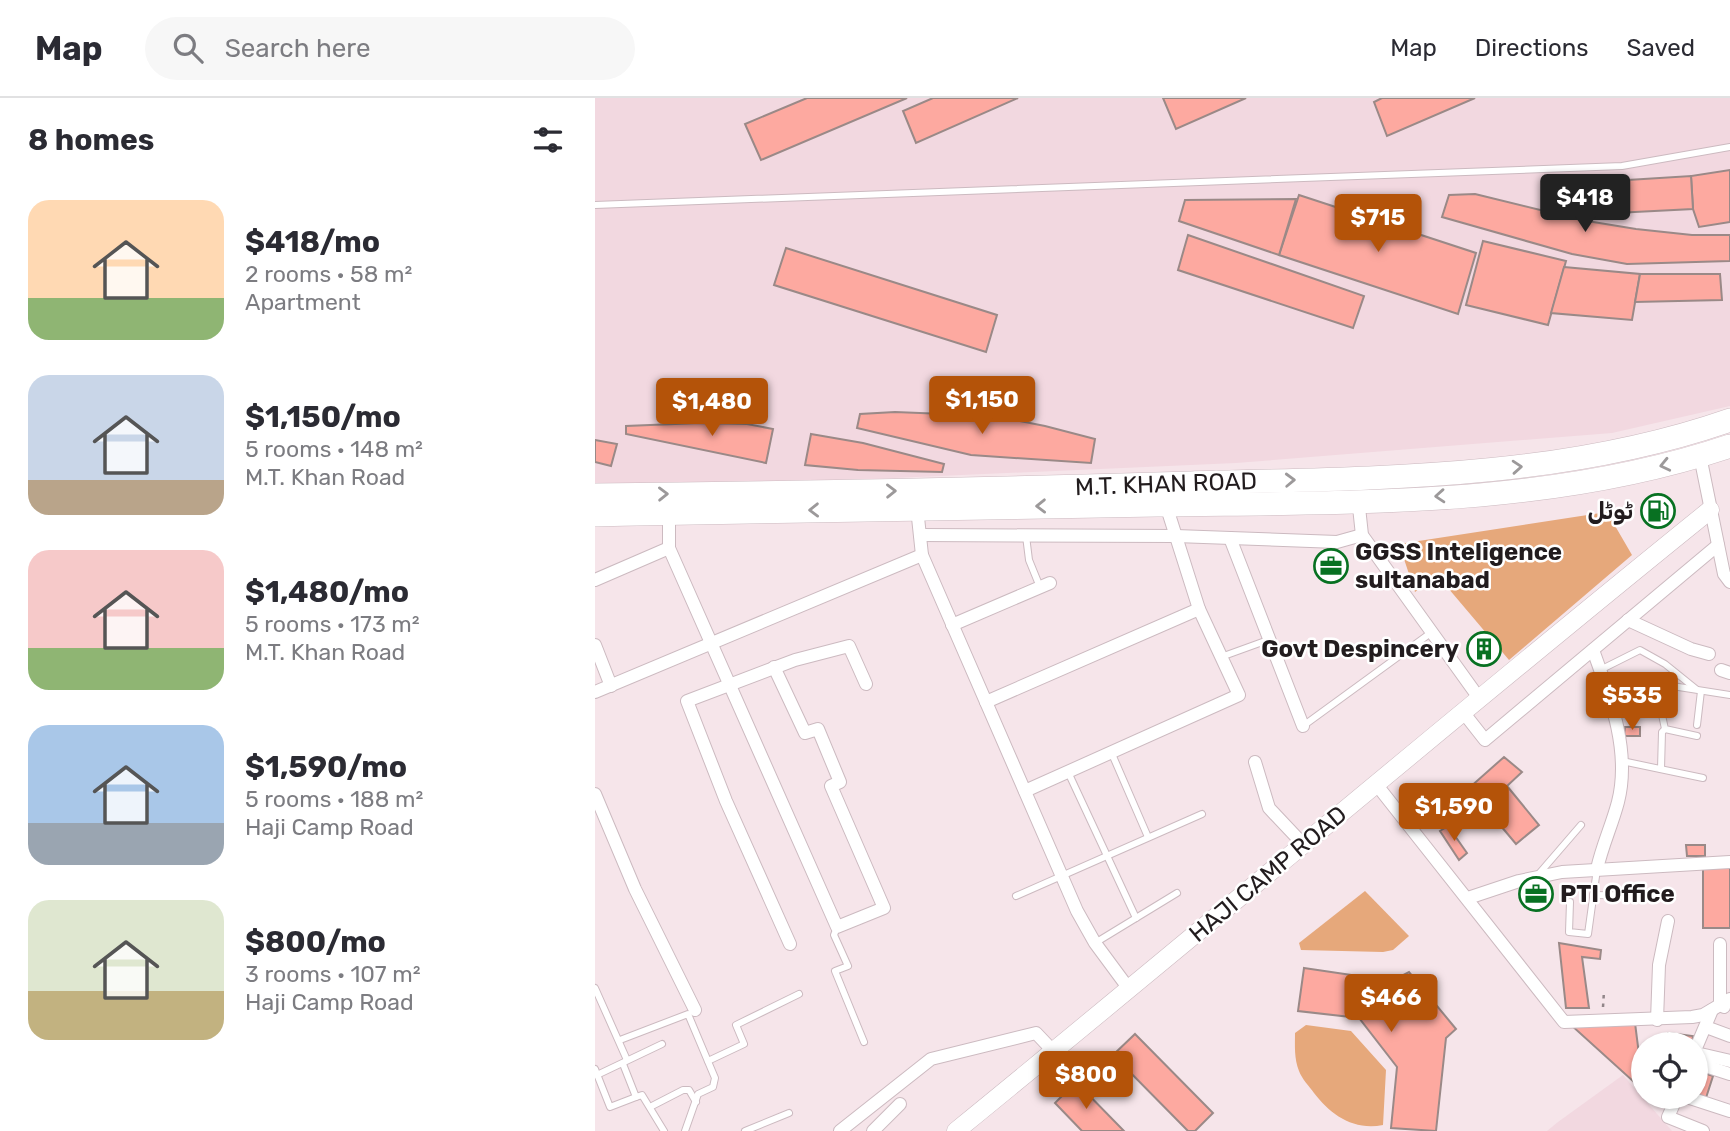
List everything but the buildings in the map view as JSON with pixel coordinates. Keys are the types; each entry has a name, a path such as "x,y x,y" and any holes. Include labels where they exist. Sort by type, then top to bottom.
{"highway":[{"name":"M.T. KHAN ROAD","path":"595,495 916,491 1356,478 1540,465 1685,436 1730,420"},
{"name":"M.T. KHAN ROAD","path":"595,515 1359,502 1549,489 1700,456 1730,446"}],"street":[{"path":"1700,456 1724,574 1730,582"},
{"path":"1356,478 1362,535 1479,698"},
{"path":"1025,791 1239,695 1199,609 1165,505"},
{"path":"917,508 922,555 1062,875 1095,943 1129,989"},
{"name":"HAJI CAMP ROAD","path":"956,1131 1217,918 1302,843 1710,510"},
{"path":"669,513 669,548 714,643 837,927 884,908 831,786 840,782 817,729 806,733 774,667"},
{"path":"920,535 1176,537 1337,542 1362,535"},
{"path":"1230,538 1303,726"},
{"path":"1463,712 1485,740 1718,545"},
{"path":"595,580 669,548"},
{"path":"595,692 922,555"},
{"path":"952,625 1045,585"},
{"path":"986,702 1199,609"},
{"path":"1628,620 1672,641 1709,654"},
{"path":"595,645 611,686"},
{"path":"790,944 726,801 687,701 774,667 849,646 866,684"},
{"path":"1593,649 1622,761 1619,801 1597,869"},
{"path":"1255,762 1269,808 1302,843"},
{"path":"1376,784 1564,1022 1657,1020 1698,1016 1723,1006"},
{"path":"595,794 635,889 695,1010"},
{"path":"1468,898 1536,877 1597,869 1730,862"},
{"path":"1657,1020 1658,965 1668,921"},
{"path":"1704,1032 1723,1006 1720,944"},
{"path":"1706,1027 1730,1036"},
{"path":"840,1131 931,1059 1036,1033 1054,1052"},
{"path":"1708,1054 1730,1061"},
{"path":"1708,1067 1730,1074"},
{"path":"873,1131 900,1104"},
{"path":"1708,1104 1730,1111"},
{"path":"1672,1109 1668,1117 1703,1131"}],"lane":[{"path":"595,205 1622,166 1730,148"},
{"path":"1026,536 1029,560 1045,585"},
{"path":"1303,726 1433,631"},
{"path":"1221,657 1271,639"},
{"path":"1601,673 1634,651 1640,650 1665,664 1699,690"},
{"path":"1601,673 1730,695"},
{"path":"1655,682 1665,729 1662,732 1661,769"},
{"path":"1697,725 1699,690"},
{"path":"1665,729 1697,736"},
{"path":"1112,754 1148,837"},
{"path":"1622,761 1703,778"},
{"path":"1068,772 1136,918"},
{"path":"1016,896 1148,837 1157,837 1202,814"},
{"path":"1536,877 1581,825"},
{"path":"1570,902 1569,932 1588,934 1597,869"},
{"path":"1095,943 1177,893"},
{"path":"1593,895 1652,896"},
{"path":"837,927 834,934 848,965 835,971 864,1042"},
{"path":"595,988 615,1038 620,1040 688,1014 715,1078 713,1087 698,1094 685,1131"},
{"path":"708,1061 744,1044 736,1025 799,994"},
{"path":"620,1040 636,1097"},
{"path":"661,1044 625,1062 596,1072 610,1107 642,1095 664,1131"},
{"path":"650,1107 683,1090 689,1090 696,1102"},
{"path":"745,1131 789,1113"}],"path":[{"path":"1602,1021 1604,991"}],"shaded area":[{"path":"595,98 1730,98 1730,406 1612,433 1236,463 849,480 595,485"},
{"path":"1607,512 1632,555 1509,660 1437,575 1415,592 1399,544"},
{"path":"1365,891 1409,936 1393,950 1383,952 1301,950 1299,943"},
{"path":"1306,1025 1351,1031 1386,1070 1383,1125 1352,1123 1335,1114 1320,1101 1297,1066 1295,1033"},
{"path":"1623,1075 1631,1084 1631,1109 1653,1109 1672,1131 1547,1131"}],"place":[{"name":"ٹوٹل","path":"1658,511"},
{"name":"GGSS Inteligence sultanabad","path":"1331,566"},
{"name":"Govt Despincery","path":"1484,649"},
{"name":"PTI Office","path":"1536,894"}]}
